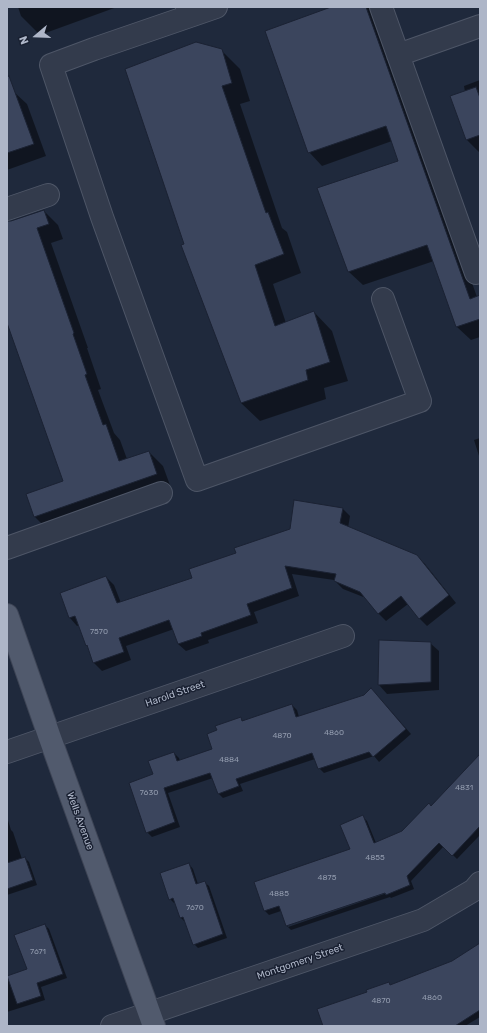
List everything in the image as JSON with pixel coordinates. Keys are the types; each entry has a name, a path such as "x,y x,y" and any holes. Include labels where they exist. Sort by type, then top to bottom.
{"main road":[{"name":"Wells Avenue","path":"7,615 151,1020"}],"street":[{"path":"216,7 188,12 51,65 105,224 197,480 420,401 383,299"},
{"path":"381,7 476,273 480,272"},
{"path":"398,55 480,26"},
{"path":"7,210 48,195"},
{"path":"7,548 160,493"},
{"name":"Harold Street","path":"7,752 343,636"},
{"name":"Montgomery Street","path":"112,1026 151,1020 423,920 474,890 480,883"}],"building":[{"path":"331,7 366,7 470,299 480,295 480,319 456,327 427,245 348,272 317,188 398,161 386,126 308,153 265,31"},
{"path":"196,42 222,49 232,83 222,86 266,213 268,212 284,254 255,265 275,326 314,311 330,362 306,370 308,380 241,403 181,245 184,244 125,69"},
{"path":"9,76 34,144 7,153 7,77"},
{"path":"476,87 480,98 480,135 466,140 450,96"},
{"path":"44,210 49,224 37,228 74,333 73,334 87,374 85,375 103,425 106,424 119,461 149,451 157,474 34,517 26,494 63,481 7,323 7,221"},
{"path":"294,500 343,508 340,523 417,555 449,595 419,619 401,596 378,614 360,592 334,581 336,574 285,566 292,588 247,604 251,615 201,633 202,636 178,644 169,620 119,638 124,652 93,663 75,616 69,618 60,593 106,576 117,603 192,578 189,569 236,553 234,548 290,529"},
{"path":"379,640 431,642 431,682 378,685"},
{"path":"371,688 406,729 373,757 369,752 318,769 312,753 236,779 239,786 218,794 210,773 164,788 175,822 146,833 129,783 153,774 148,761 174,752 177,761 212,749 207,734 217,730 215,726 241,717 242,721 292,704 296,717 364,695"},
{"path":"480,754 480,826 452,856 439,843 407,876 410,885 386,895 385,893 286,926 279,906 264,911 254,882 350,849 340,825 363,815 374,843 402,831 429,803 431,806"},
{"path":"25,857 33,880 7,889 7,863"},
{"path":"189,863 196,884 205,881 223,934 193,945 183,917 180,918 173,898 169,900 160,873"},
{"path":"45,924 63,974 37,983 41,996 17,1004 7,976 27,969 14,935"},
{"path":"480,943 480,1010 455,1026 323,1026 317,1009 367,992 366,990 389,982 390,985 452,961"}]}
